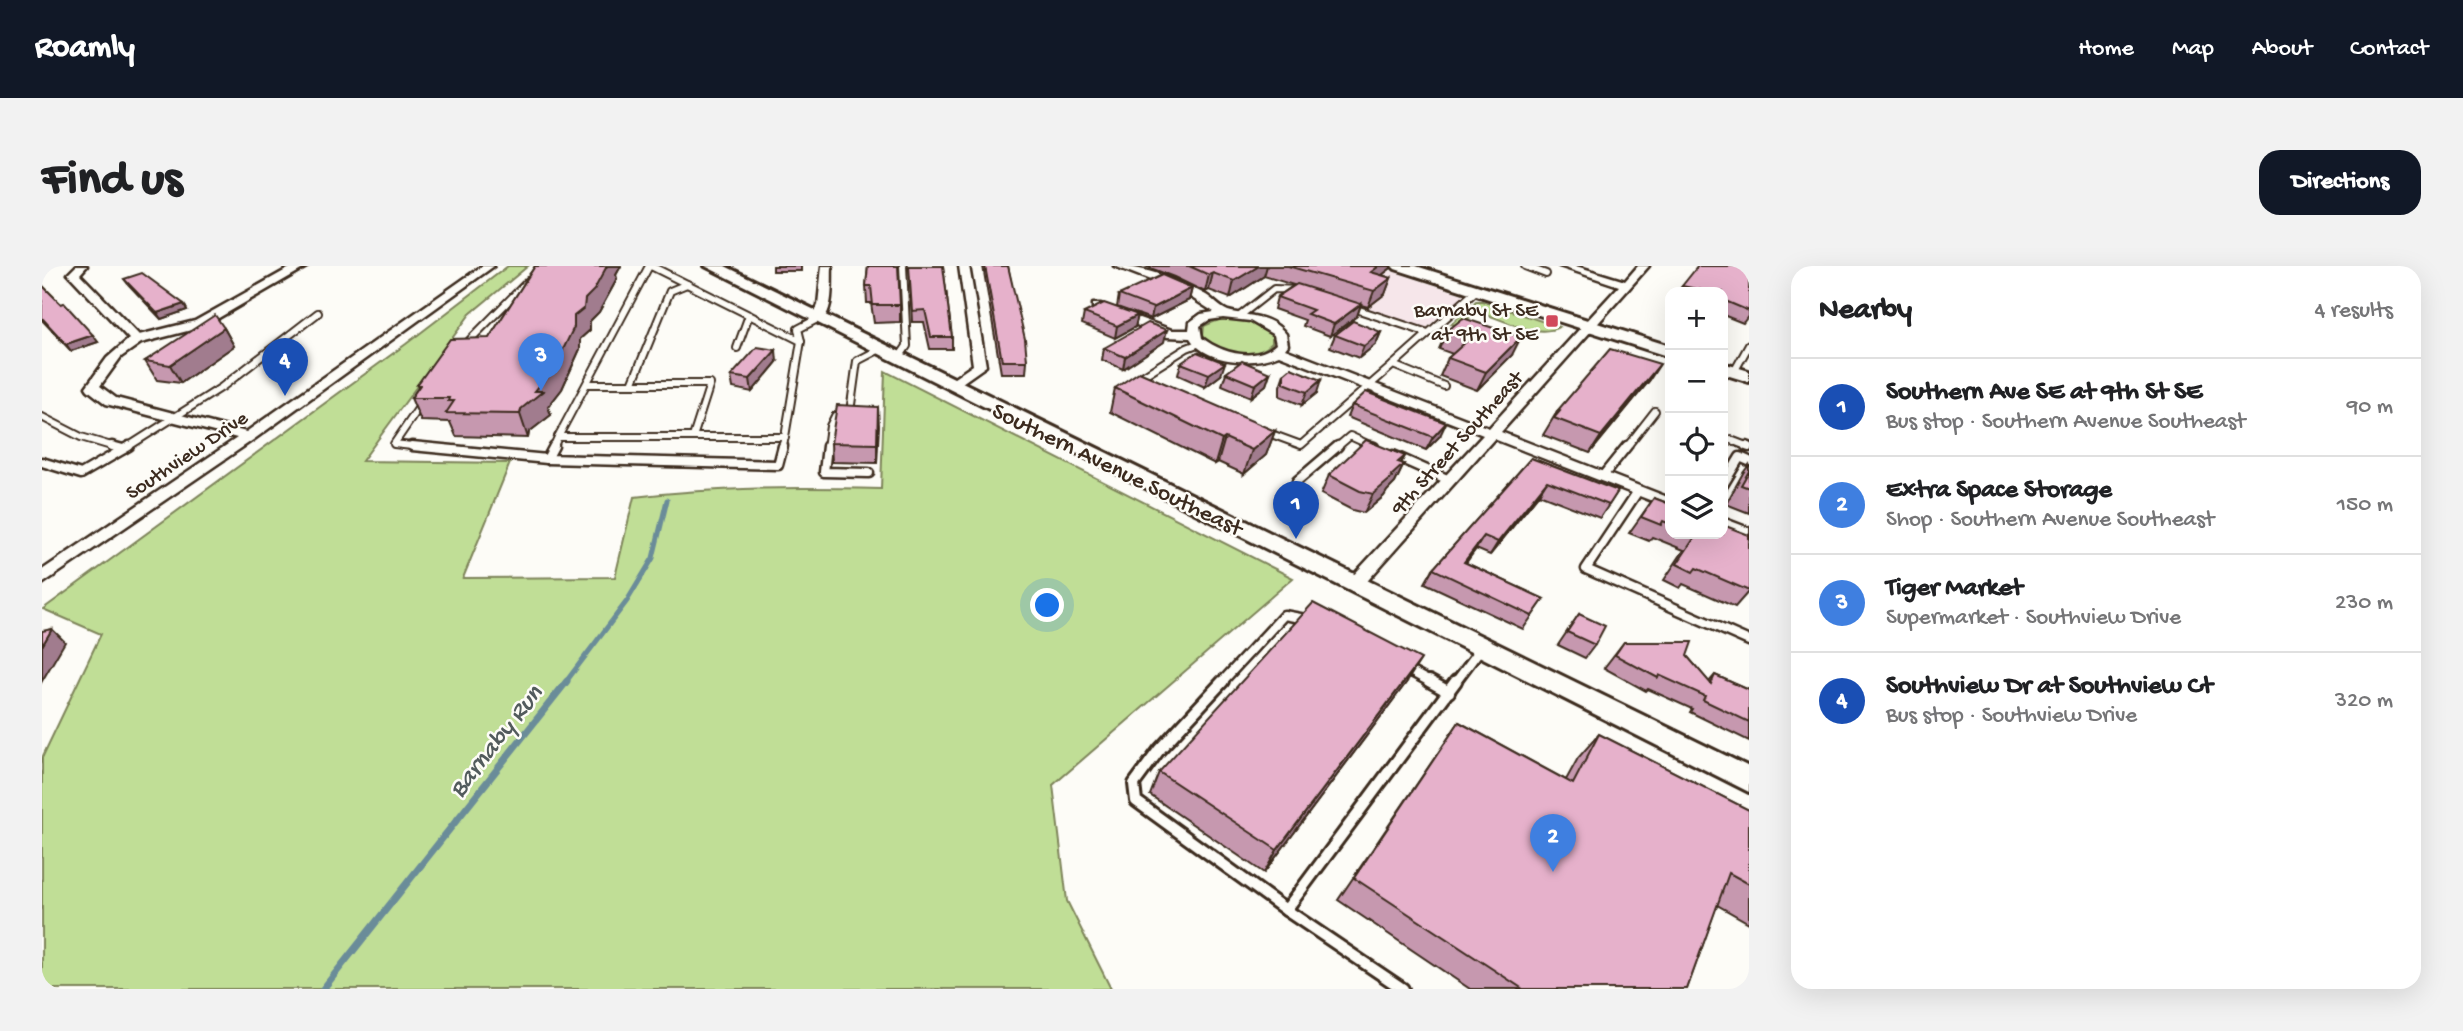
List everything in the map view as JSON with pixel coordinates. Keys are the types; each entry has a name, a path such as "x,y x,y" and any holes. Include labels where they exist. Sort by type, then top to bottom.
{"main road":[{"name":"Southern Avenue Southeast","path":"713,266 735,270 898,359 1749,780"},
{"path":"1400,266 1665,350"}],"street":[{"path":"82,266 74,274 137,340"},
{"path":"248,437 111,401 93,387 104,367 137,340 176,333 202,323 280,275 303,266"},
{"name":"Southview Drive","path":"42,578 248,437 489,266"},
{"path":"819,318 824,305 827,266"},
{"path":"952,386 980,366 964,266"},
{"path":"1119,266 1211,301 1223,314"},
{"path":"1564,266 1627,285"},
{"name":"9th Street Southeast","path":"1355,584 1644,266"},
{"path":"1097,306 1171,334 1197,338 1219,352 1244,357 1267,355 1278,350 1282,339 1276,329 1262,321 1241,315 1223,314 1199,320 1194,325 1197,338"},
{"path":"1278,350 1665,501"},
{"path":"1728,525 1749,534"}],"lane":[{"path":"454,356 543,266"},
{"path":"547,459 650,266 801,341"},
{"path":"898,359 908,345 903,266"},
{"path":"1525,266 1546,274"},
{"path":"632,384 670,291 687,284"},
{"path":"1241,315 1272,288 1283,286 1306,292"},
{"path":"1257,428 1301,445 1477,290"},
{"path":"1342,304 1428,333"},
{"path":"42,462 81,474 176,418 222,387 318,313"},
{"path":"737,348 749,315"},
{"path":"424,400 394,444 547,459 778,466 801,341 798,329 819,318"},
{"path":"1161,387 1144,375 1187,348 1197,338"},
{"path":"1735,372 1749,345"},
{"path":"869,473 824,472 830,426 835,416 850,412 857,361 880,349"},
{"path":"1393,365 1444,386"},
{"path":"587,384 710,384 693,437"},
{"path":"1602,477 1655,411"},
{"path":"42,417 81,437 123,449"},
{"path":"1297,481 1350,436 1449,480"},
{"path":"558,437 785,437"},
{"path":"1728,439 1749,447"},
{"path":"1728,477 1740,457 1749,461"},
{"path":"1638,491 1586,569 1749,641"},
{"path":"1317,621 1284,615 1159,750 1133,784 1136,801 1286,910 1403,989"},
{"path":"1286,910 1482,647"},
{"path":"1396,663 1449,692"}],"shaded area":[{"path":"1376,266 1465,295 1424,330 1282,281"}],"green space":[{"path":"508,266 528,266 470,314 362,461 510,463 463,578 615,577 634,497 757,489 881,489 885,371 1293,578 1053,785 1067,901 1111,989 42,989 42,758 101,634 43,609 406,344"},
{"path":"1476,301 1559,327 1541,331 1530,329 1480,312 1455,325 1451,324"},
{"path":"1223,318 1244,320 1262,327 1272,336 1272,343 1265,349 1247,353 1217,347 1203,336 1204,326"}],"building":[{"path":"535,266 607,266 594,290 585,299 584,308 574,316 574,327 555,366 535,391 543,391 521,409 520,414 446,413 454,401 448,401 449,398 411,398 420,385 417,385 450,339 489,338"},
{"path":"868,266 898,266 900,305 873,305 871,286 866,286"},
{"path":"909,266 943,266 952,337 931,337 925,310 912,311"},
{"path":"985,266 1008,266 1025,339 1027,361 1002,361"},
{"path":"1189,266 1259,266 1234,281 1213,273 1209,275"},
{"path":"1288,266 1379,266 1371,272 1391,278 1374,291"},
{"path":"1698,266 1749,268 1749,311 1728,302 1728,287 1682,286"},
{"path":"142,273 184,304 157,313 124,279"},
{"path":"1162,275 1192,288 1153,308 1119,295"},
{"path":"1297,284 1361,304 1334,324 1307,314 1313,310 1277,297"},
{"path":"42,285 61,304 64,303 93,335 66,344 42,318"},
{"path":"1104,303 1138,315 1117,326 1084,313"},
{"path":"215,315 224,328 170,365 145,361"},
{"path":"1463,318 1521,337 1486,372 1448,358 1469,339 1447,331"},
{"path":"1353,321 1381,332 1364,346 1335,335"},
{"path":"1148,323 1167,330 1125,357 1104,348"},
{"path":"757,347 776,350 750,379 731,376"},
{"path":"1610,349 1660,364 1601,436 1554,418 1560,411 1558,410"},
{"path":"1197,352 1225,363 1209,374 1181,363"},
{"path":"1242,361 1270,373 1255,385 1226,373"},
{"path":"1291,368 1321,380 1307,392 1284,383 1284,374"},
{"path":"1139,372 1275,431 1252,450 1225,438 1222,440 1115,388"},
{"path":"1366,392 1446,423 1433,437 1352,405"},
{"path":"837,405 878,407 877,444 831,443"},
{"path":"1366,440 1405,456 1398,462 1404,464 1373,494 1360,491 1329,475"},
{"path":"1531,458 1618,491 1609,505 1547,481 1498,542 1484,536 1464,562 1544,599 1532,616 1433,569"},
{"path":"1749,471 1749,488 1741,485"},
{"path":"1654,498 1665,502 1665,522 1661,525 1641,517"},
{"path":"1728,527 1749,535 1749,591 1696,568 1693,572 1677,564 1694,539 1728,539"},
{"path":"1313,603 1421,659 1277,850 1159,772"},
{"path":"1579,614 1605,626 1595,645 1567,632"},
{"path":"52,629 42,646 42,631"},
{"path":"1624,642 1692,642 1687,656 1711,684 1715,675 1749,690 1749,722 1703,700 1705,696 1659,675 1658,678 1615,655"},
{"path":"1459,722 1573,784 1599,734 1749,810 1749,884 1729,873 1687,989 1523,989 1354,878"}],"waterway":[{"name":"Barnaby Run","path":"565,683 627,601 653,558 667,500"},
{"name":"Barnaby Run","path":"323,989 567,681"}],"place":[{"name":"Barnaby St SE at 9th St SE","path":"1552,321"},
{"name":"Tiger Market","path":"541,391"},
{"name":"Southview Dr at Southview Ct","path":"285,396"},
{"name":"Southern Ave SE at 9th St SE","path":"1296,539"},
{"name":"Extra Space Storage","path":"1553,872"}]}
